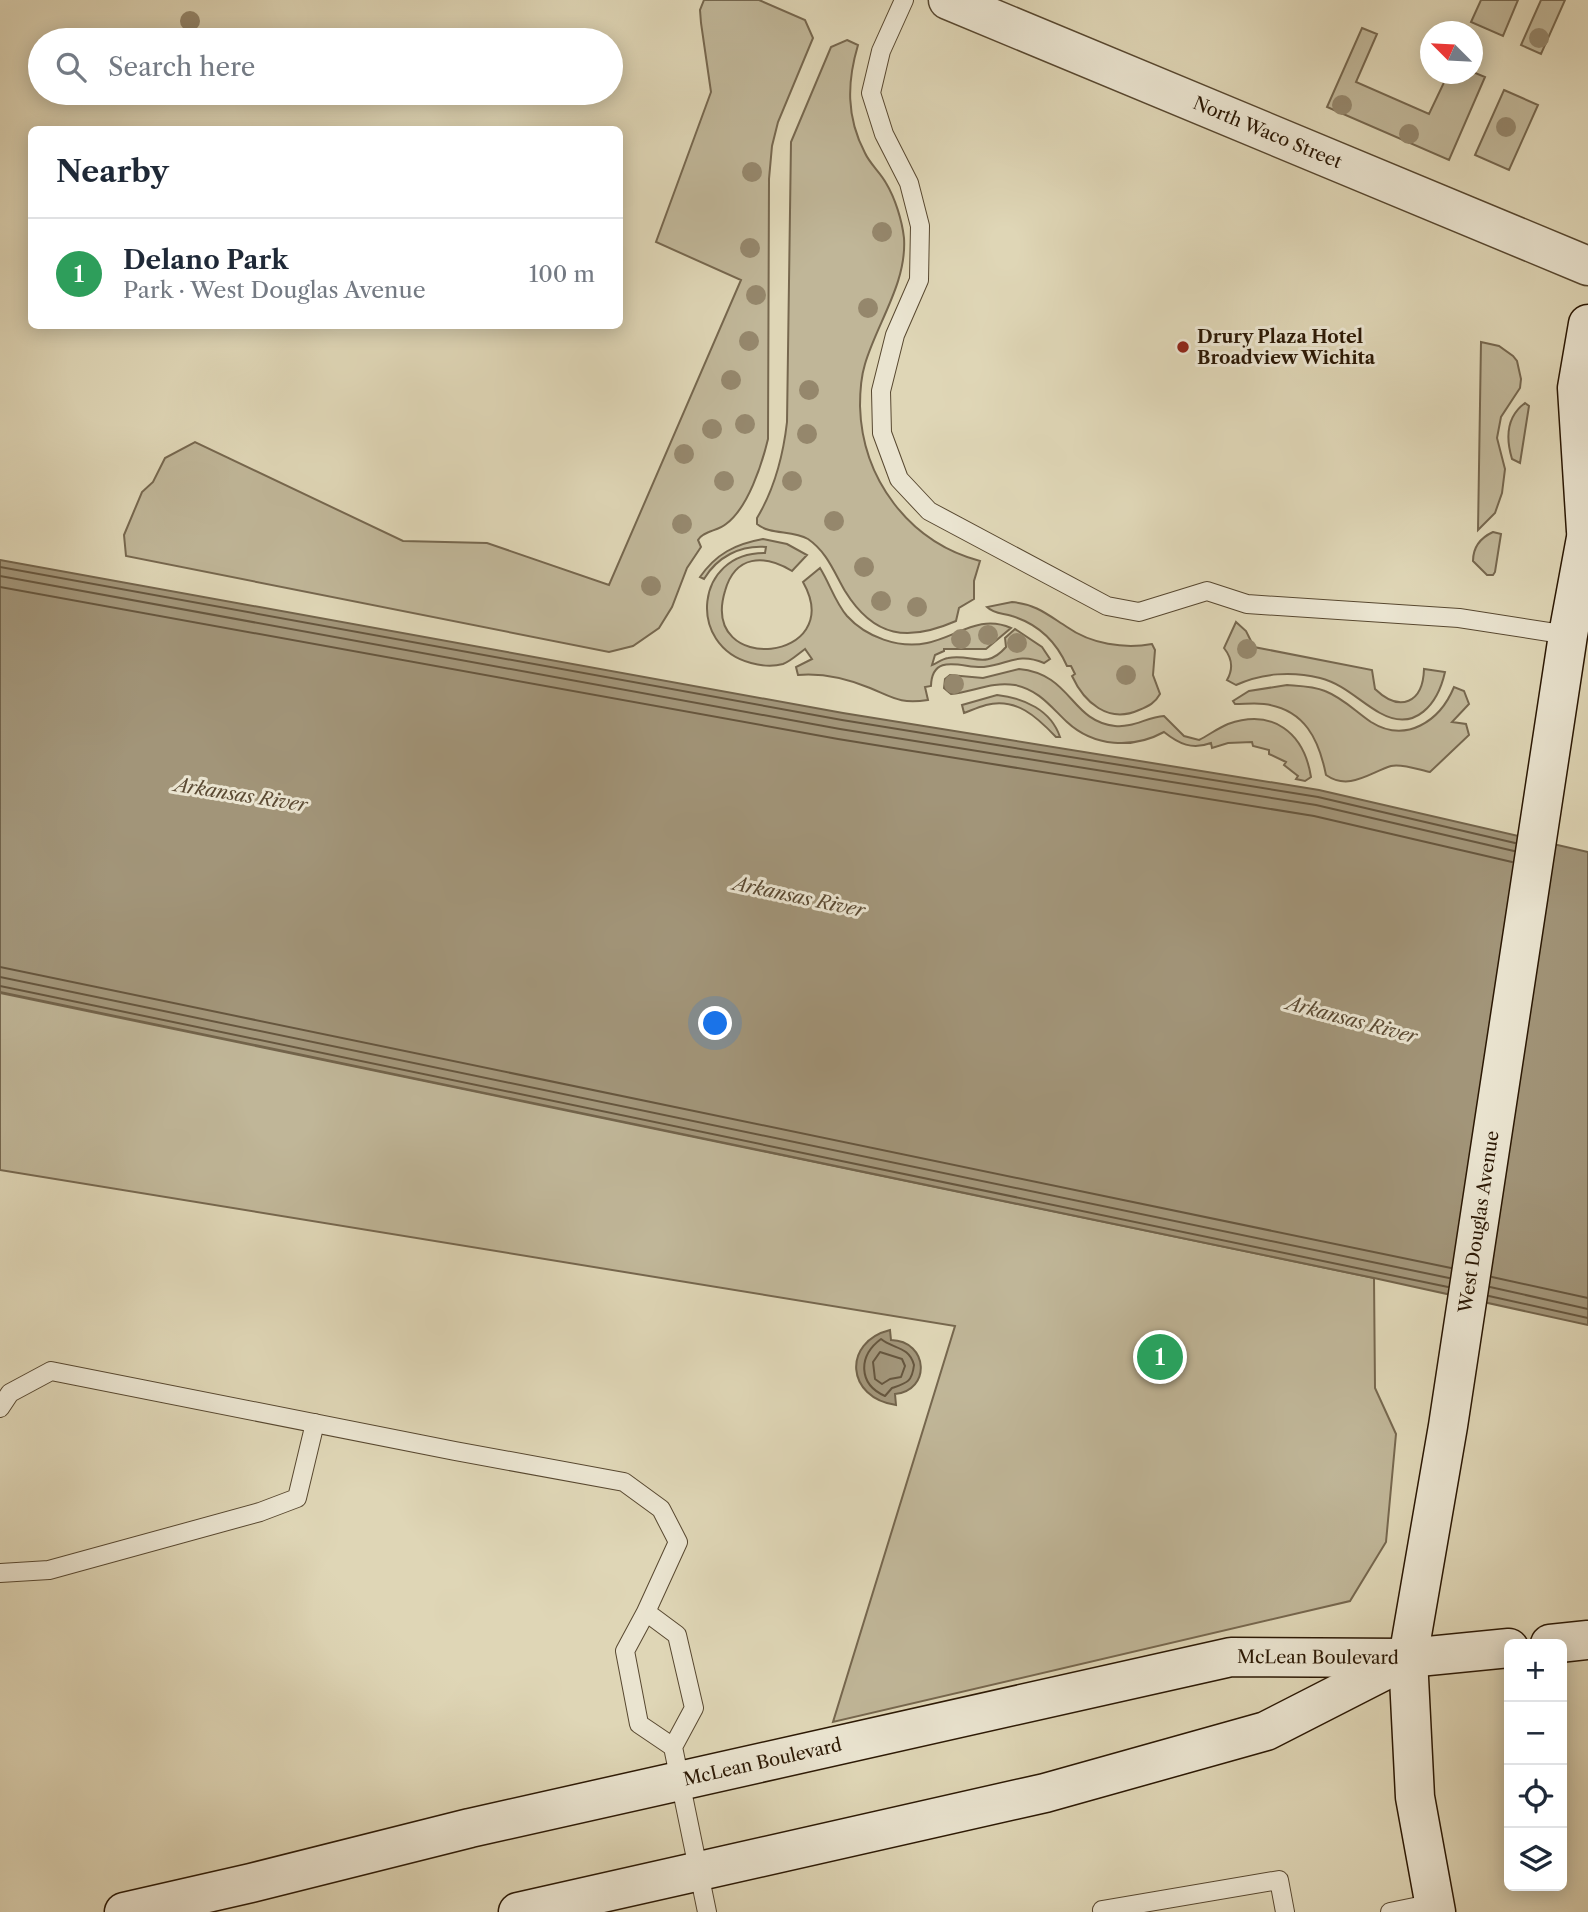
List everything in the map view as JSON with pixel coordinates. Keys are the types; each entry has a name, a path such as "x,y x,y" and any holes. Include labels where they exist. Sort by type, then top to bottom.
{"main road":[{"name":"North Waco Street","path":"948,0 1588,267"},
{"name":"West Douglas Avenue","path":"1435,1908 1415,1797 1408,1658 1448,1426 1552,738 1587,529 1577,388 1588,324"},
{"path":"1567,1642 1588,1640"},
{"name":"McLean Boulevard","path":"124,1912 470,1828 677,1764 1231,1657 1408,1658 1504,1648"},
{"name":"McLean Boulevard","path":"518,1912 1045,1793 1266,1731 1408,1658"}],"lane":[{"path":"904,0 881,51 871,93 884,134 909,183 920,226 919,280 895,335 881,391 882,433 899,479 929,511 1107,606 1139,612 1207,591 1247,604 1459,618 1568,635"},
{"path":"0,1408 10,1394 51,1371 624,1482 660,1509 678,1542 625,1651 639,1724 677,1764"},
{"path":"0,1573 49,1570 260,1512 297,1498 315,1423"},
{"path":"646,1612 677,1635 694,1708 677,1764 707,1912"},
{"path":"1103,1912 1102,1910 1193,1904 1279,1880 1284,1912"},
{"path":"1390,1912 1435,1908"}],"shaded area":[{"path":"704,0 759,0 805,20 813,38 778,122 772,146 769,179 768,439 758,473 747,497 734,517 698,540 701,547 687,568 672,607 659,628 633,646 609,652 126,556 124,535 142,492 153,482 165,458 195,442 403,541 487,543 609,585 741,280 656,242 711,92 700,10"},
{"path":"1481,0 1518,0 1503,36 1483,27 1483,21 1471,21"},
{"path":"1541,0 1565,0 1541,54 1521,45"},
{"path":"1362,28 1377,34 1356,82 1429,114 1443,84 1482,84 1449,160 1327,107"},
{"path":"847,40 858,45 850,86 854,126 867,157 884,179 892,195 904,238 901,271 865,364 860,406 863,433 880,482 894,504 911,523 955,552 980,561 974,581 974,599 959,608 956,621 922,632 893,632 880,627 856,607 815,544 802,536 768,530 757,524 757,518 777,472 787,422 791,142 831,47"},
{"path":"1504,90 1538,105 1509,170 1475,155"},
{"path":"1481,342 1499,346 1513,356 1517,361 1521,379 1520,388 1501,417 1497,438 1505,469 1502,493 1495,513 1478,530"},
{"path":"1525,403 1529,406 1520,463 1512,459 1508,436 1514,415"},
{"path":"1493,532 1501,534 1495,572 1493,575 1487,575 1473,561 1473,556 1478,544"},
{"path":"763,539 787,544 807,555 792,571 771,562 752,561 743,564 730,579 725,591 723,619 733,637 750,647 771,649 791,643 806,629 812,609 803,582 820,568 847,616 864,630 884,640 905,644 927,643 978,625 999,624 1011,628 986,649 944,649 935,655 932,665 948,658 991,658 1006,647 1005,638 1015,629 1042,647 1050,659 1044,663 1020,659 984,667 943,665 933,675 931,686 925,687 928,700 910,701 844,679 798,675 796,667 812,659 805,649 783,664 767,666 751,663 730,653 716,638 708,620 707,601 713,583 724,567 742,557 765,553 766,547 738,550 716,564 704,579 700,577 727,551"},
{"path":"1012,602 1048,614 1086,638 1130,646 1152,644 1155,650 1153,675 1160,694 1149,706 1128,714 1107,712 1098,708 1077,686 1071,666 1067,666 1045,635 1021,619 987,607"},
{"path":"1236,622 1246,631 1254,647 1372,670 1375,689 1393,701 1408,701 1415,697 1423,681 1424,669 1445,672 1431,704 1415,717 1404,719 1380,713 1337,684 1320,678 1288,674 1267,676 1236,685 1227,680 1231,663 1224,648"},
{"path":"1019,669 1050,679 1088,716 1115,726 1164,716 1184,736 1199,740 1228,724 1244,720 1272,722 1294,737 1307,761 1311,777 1305,781 1296,779 1298,776 1284,765 1286,762 1269,754 1269,750 1253,746 1252,742 1228,743 1212,748 1211,743 1192,746 1180,743 1164,732 1127,743 1101,741 1078,730 1044,700 1023,687 998,684 951,694 944,688 945,679 950,675 983,678"},
{"path":"1287,685 1325,691 1371,722 1397,731 1409,730 1431,719 1448,699 1454,687 1464,691 1469,704 1452,722 1466,724 1469,735 1430,772 1395,765 1351,781 1334,779 1326,775 1314,738 1300,719 1278,707 1235,704 1233,701 1249,691"},
{"path":"997,695 1017,699 1035,707 1050,719 1060,737 1056,737 1041,722 1016,706 997,703 964,713 962,705"},
{"path":"0,993 1374,1278 1375,1388 1396,1434 1386,1542 1350,1601 833,1722 955,1326 0,1170"}],"water":[{"name":"Arkansas River","path":"0,560 843,713 1319,790 1588,852 1588,1325 0,992"},
{"path":"890,1330 891,1340 904,1342 913,1348 921,1366 920,1376 915,1384 907,1391 895,1394 896,1405 879,1400 867,1392 859,1381 856,1369 864,1346 874,1336"}],"place":[{"name":"Drury Plaza Hotel Broadview Wichita","path":"1183,347"},
{"name":"Delano Park","path":"1160,1357"}]}
